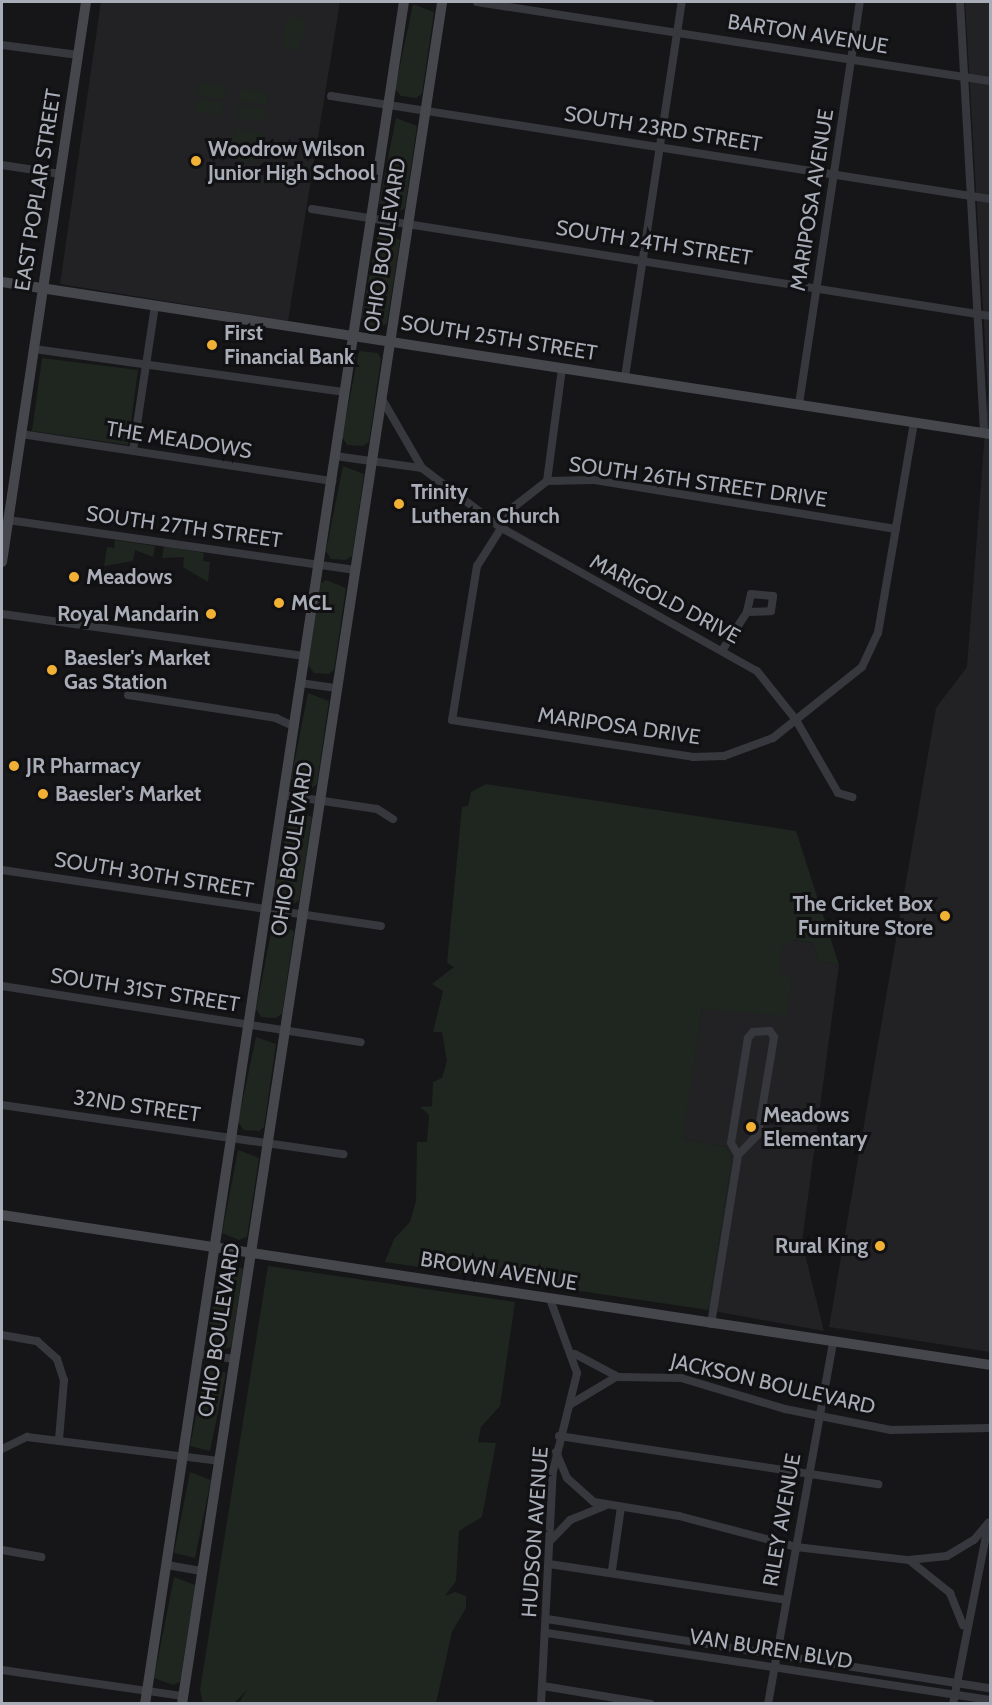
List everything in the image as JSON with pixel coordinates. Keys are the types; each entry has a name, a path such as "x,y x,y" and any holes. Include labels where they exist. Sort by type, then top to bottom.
{"street":[{"name":"EAST POPLAR STREET","path":"2,562 86,2"},
{"name":"OHIO BOULEVARD","path":"145,1704 404,2"},
{"name":"OHIO BOULEVARD","path":"182,1700 442,2"},
{"name":"BARTON AVENUE","path":"477,2 990,81"},
{"path":"625,377 682,2"},
{"name":"MARIPOSA AVENUE","path":"799,404 860,2"},
{"path":"960,2 977,314 987,433"},
{"path":"2,45 78,55"},
{"name":"SOUTH 23RD STREET","path":"330,96 426,109 990,199"},
{"path":"2,165 60,174"},
{"name":"SOUTH 24TH STREET","path":"312,208 990,316"},
{"name":"SOUTH 25TH STREET","path":"2,282 987,433"},
{"path":"133,451 155,306"},
{"path":"34,349 345,392"},
{"path":"547,481 562,368"},
{"name":"MARIGOLD DRIVE","path":"382,399 422,468 500,527 614,594 723,649 757,671 796,720 838,793 852,797"},
{"name":"MARIPOSA DRIVE","path":"452,720 693,757 750,747 796,720 862,667 878,633 914,422"},
{"name":"THE MEADOWS","path":"21,434 332,482"},
{"name":"MARIGOLD DRIVE","path":"335,456 422,468"},
{"name":"SOUTH 26TH STREET DRIVE","path":"452,720 471,588 500,527 515,506 547,481 593,480 896,529"},
{"name":"SOUTH 27TH STREET","path":"8,520 355,570"},
{"path":"723,649 747,612"},
{"path":"2,614 304,656"},
{"path":"300,683 337,688"},
{"path":"128,695 276,718 293,726"},
{"path":"283,795 377,809 393,819"},
{"name":"SOUTH 30TH STREET","path":"2,870 381,926"},
{"name":"SOUTH 31ST STREET","path":"2,987 361,1042"},
{"path":"711,1324 738,1155 758,1134 774,1038 770,1031 753,1032 748,1038 731,1143 738,1155"},
{"name":"32ND STREET","path":"2,1105 343,1154"},
{"name":"BROWN AVENUE","path":"2,1215 833,1343 990,1365"},
{"name":"HUDSON AVENUE","path":"541,1704 556,1452 559,1436 571,1404 577,1372 574,1354 550,1299"},
{"path":"2,1335 37,1341 57,1359 64,1380 59,1440"},
{"name":"RILEY AVENUE","path":"768,1704 833,1343"},
{"path":"199,1354 235,1359"},
{"name":"JACKSON BOULEVARD","path":"574,1354 618,1377 681,1378 819,1416 891,1430 990,1428"},
{"path":"571,1404 618,1377"},
{"path":"559,1436 878,1484"},
{"path":"2,1449 27,1437 219,1461"},
{"path":"556,1452 567,1478 604,1506"},
{"path":"550,1541 570,1520 604,1506 679,1516 796,1547 909,1560 961,1550 990,1520"},
{"path":"612,1570 621,1508"},
{"path":"953,1700 964,1629 990,1520"},
{"path":"2,1550 41,1557"},
{"path":"909,1560 950,1593 964,1629"},
{"path":"549,1564 612,1570 786,1600"},
{"path":"167,1565 202,1571"},
{"path":"547,1619 990,1688"},
{"name":"VAN BUREN BLVD","path":"547,1633 774,1668 953,1700 990,1700"},
{"path":"2,1670 147,1691 182,1700"},
{"path":"543,1686 650,1704"}],"shaded area":[{"name":"Woodrow Wilson Junior High School","path":"101,2 340,2 288,321 60,284"},
{"path":"965,2 990,2 990,1352 829,1327 936,708 967,667 988,392"},
{"path":"413,4 434,12 422,94 416,98 401,96 395,89"},
{"path":"287,16 303,18 306,37 300,37 298,51 282,49"},
{"path":"199,82 227,86 225,99 197,95"},
{"path":"241,88 268,93 266,105 239,101"},
{"path":"197,99 224,103 222,116 195,112"},
{"path":"238,105 266,110 264,122 237,118"},
{"path":"396,118 417,126 405,208 399,212 384,210 379,203"},
{"path":"235,129 262,133 260,146 233,142"},
{"path":"232,146 259,150 257,163 230,158"},
{"path":"378,232 400,240 387,323 381,327 366,325 361,317"},
{"path":"359,351 378,353 381,359 369,442 363,446 347,445 342,437"},
{"path":"42,358 138,370 128,445 32,431"},
{"path":"343,466 364,474 352,556 346,560 331,559 326,551"},
{"path":"115,540 155,546 153,557 135,550 133,561 104,566 107,547 114,548"},
{"path":"164,546 204,553 203,561 210,562 208,582 183,567 184,557 162,558"},
{"path":"326,580 346,588 334,670 329,674 314,673 308,665 321,583"},
{"path":"308,693 329,701 317,784 312,788 296,787 291,779"},
{"path":"486,784 796,831 839,965 818,961 813,943 794,940 782,948 779,970 792,979 787,1016 702,1009 683,1139 726,1147 732,1159 708,1310 385,1262 394,1239 410,1222 416,1201 417,1142 427,1142 429,1115 420,1107 432,1106 433,1082 442,1078 447,1061 442,1032 433,1032 443,991 432,984 454,967 447,963 462,807 468,806 471,792"},
{"path":"291,809 312,817 299,900 294,904 279,903 273,895"},
{"path":"273,923 294,931 282,1014 276,1018 261,1017 256,1009"},
{"name":"Meadows Elementary","path":"694,926 813,943 818,961 839,965 802,1242 824,1331 708,1310 732,1159 726,1147 682,1139 702,1009"},
{"path":"256,1037 276,1044 264,1127 259,1131 244,1130 238,1122"},
{"path":"238,1150 259,1158 247,1237 239,1240 222,1233"},
{"path":"222,1261 243,1269 231,1347 222,1349 205,1344"},
{"path":"268,1266 515,1302 500,1406 481,1427 478,1442 496,1443 482,1517 459,1531 456,1581 445,1596 455,1592 466,1596 466,1608 452,1632 436,1703 239,1703 247,1690 234,1703 203,1703 200,1690"},
{"path":"206,1365 226,1373 210,1451 190,1446"},
{"path":"190,1472 211,1480 195,1558 174,1553"},
{"path":"174,1577 195,1585 180,1682 173,1685 154,1678"}],"place":[{"name":"Woodrow Wilson Junior High School","path":"196,161"},
{"name":"First Financial Bank","path":"212,345"},
{"name":"Trinity Lutheran Church","path":"399,504"},
{"name":"Meadows","path":"74,577"},
{"name":"MCL","path":"279,603"},
{"name":"Royal Mandarin","path":"211,614"},
{"name":"Baesler's Market Gas Station","path":"52,670"},
{"name":"JR Pharmacy","path":"14,766"},
{"name":"Baesler's Market","path":"43,794"},
{"name":"The Cricket Box Furniture Store","path":"945,916"},
{"name":"Meadows Elementary","path":"751,1127"},
{"name":"Rural King","path":"880,1246"}]}
